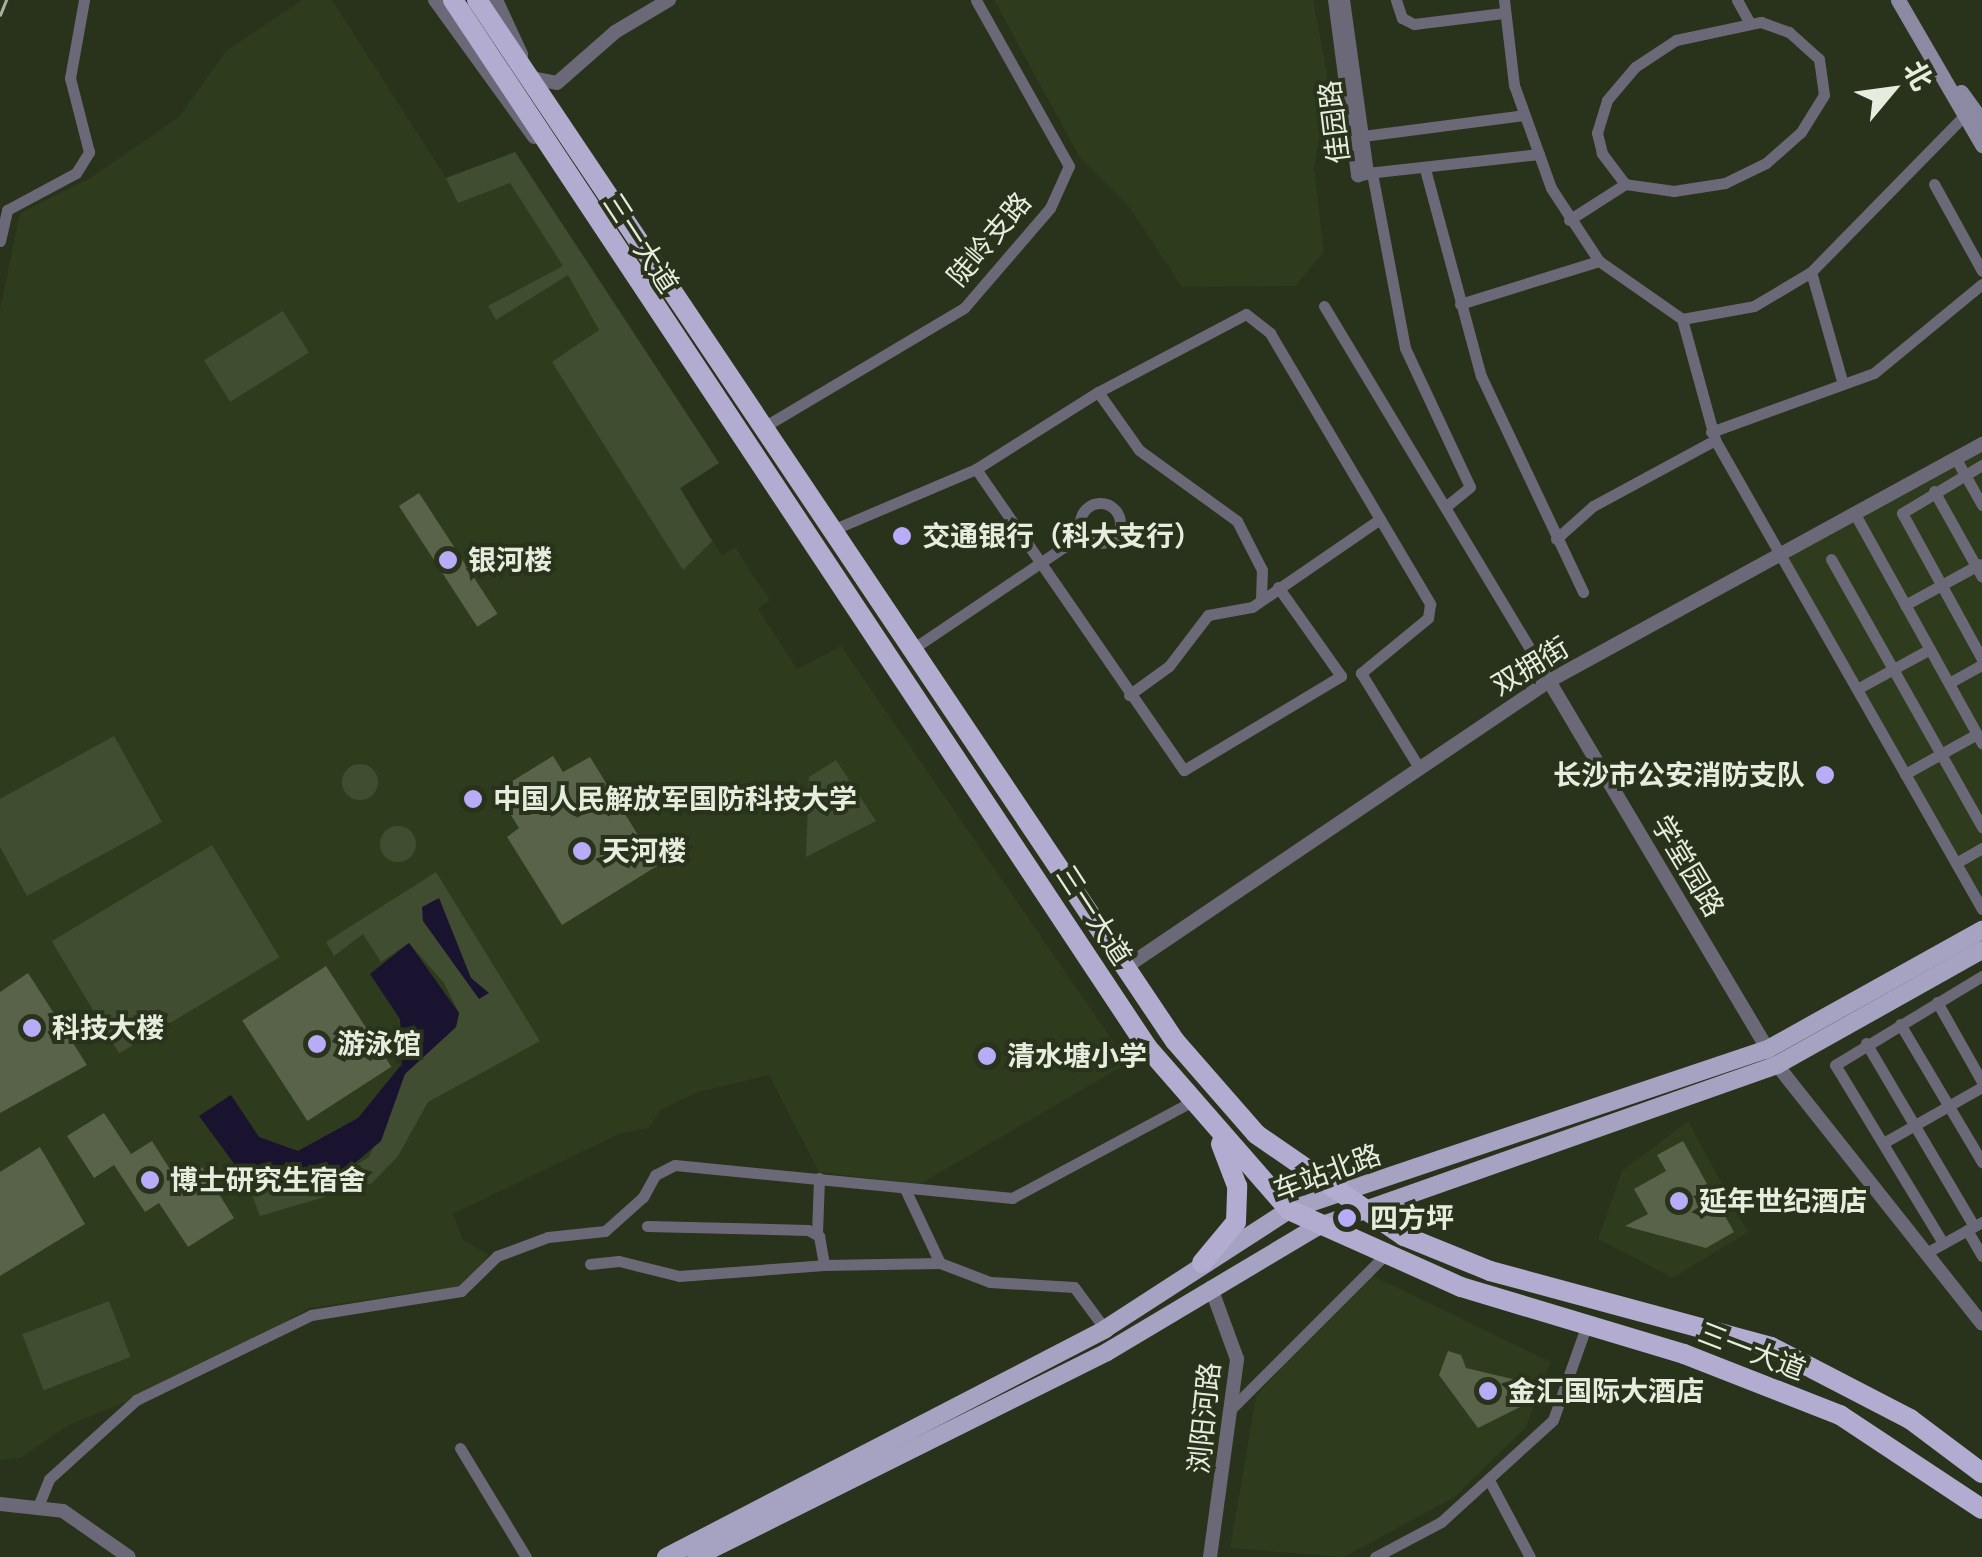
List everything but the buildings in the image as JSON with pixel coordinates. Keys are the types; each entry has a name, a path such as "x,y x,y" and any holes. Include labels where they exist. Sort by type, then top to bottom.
{"highway":[{"name":"三一大道","path":"453,0 486,16 562,119 1126,967 1218,1095 1358,1210 1490,1271 1770,1346 1910,1419 1982,1473"},
{"name":"三一大道","path":"477,0 566,179 1189,1102 1289,1210 1382,1258 1587,1324 1840,1415 1982,1510"},
{"path":"1202,1263 1228,1239 1239,1200 1216,1134"}],"main road":[{"path":"1907,2 1982,146"},
{"path":"1907,2 1982,121"},
{"name":"车站北路","path":"666,1557 1105,1329 1289,1210 1772,1057 1982,930"},
{"name":"车站北路","path":"696,1557 1107,1352 1317,1227 1772,1057 1982,950"}],"street":[{"path":"0,241 7,210 76,173 89,152 70,78 84,0"},
{"path":"435,0 566,179"},
{"path":"532,78 557,83 616,32 669,0"},
{"path":"562,119 560,87 619,36 679,0"},
{"name":"陡岭支路","path":"767,426 964,308 1050,208 1069,166 976,0"},
{"name":"佳园路","path":"1335,0 1358,136"},
{"name":"佳园路","path":"1343,0 1358,136 1358,175 1369,173"},
{"path":"1396,0 1402,18 1414,24 1504,7 1524,115 1570,220 1600,262 1682,320 1713,436 1982,909"},
{"path":"1737,0 1749,22"},
{"path":"1749,22 1789,32 1819,59 1825,78 1816,113 1766,163 1725,184 1674,192 1626,184 1602,154 1598,133 1606,100 1635,67 1676,40 1749,22"},
{"path":"1358,136 1524,115"},
{"path":"1682,320 1754,306 1811,272 1964,115"},
{"path":"1445,508 1470,487 1406,348 1369,173 1539,154"},
{"path":"1425,169 1481,376 1584,592"},
{"path":"1570,220 1626,184"},
{"path":"1934,184 1982,270"},
{"path":"1460,304 1600,262"},
{"path":"1811,272 1843,384"},
{"path":"1556,539 1593,506 1713,436 1888,365 1982,284"},
{"name":"学堂园路","path":"1324,306 1772,1057 1982,1324"},
{"path":"836,528 976,469 1098,392 1246,314 1270,334 1432,611 1361,678 1341,676 1184,770 976,469"},
{"path":"1098,392 1132,444 1237,521 1262,570 1261,600"},
{"name":"双拥街","path":"1126,967 1549,681 1782,558 1982,444"},
{"path":"1956,459 1982,505"},
{"path":"1948,683 1982,662 1902,513 1982,465"},
{"path":"1905,606 1980,568 1934,491"},
{"path":"1856,516 1979,739 1940,754 1905,774"},
{"path":"1130,695 1169,666 1208,614 1261,600 1380,518"},
{"path":"914,648 1083,534"},
{"path":"1831,559 1982,827"},
{"path":"1278,587 1341,676"},
{"path":"1857,690 1930,649"},
{"path":"1361,678 1418,766"},
{"path":"1956,862 1982,848"},
{"path":"1943,1243 1836,1070 1838,1059 1982,976"},
{"path":"1885,1142 1982,1084 1937,1002"},
{"path":"1900,1024 1982,1162"},
{"path":"1866,1043 1975,1226 1982,1256"},
{"path":"39,1504 49,1479 94,1445 131,1403 311,1316 461,1292 497,1256 548,1237 604,1231 644,1197 655,1175 676,1165 1012,1198 1189,1102"},
{"path":"819,1178 816,1233 824,1264"},
{"path":"904,1189 940,1262"},
{"path":"647,1226 816,1233"},
{"path":"1926,1253 1975,1226"},
{"path":"1234,1406 1382,1258"},
{"path":"590,1264 619,1261 672,1276 824,1264 940,1262 990,1282 1074,1287 1105,1329"},
{"name":"浏阳河路","path":"1210,1557 1234,1406 1234,1338 1211,1288"},
{"path":"1374,1557 1441,1522 1561,1408 1587,1324"},
{"path":"460,1448 526,1557"},
{"path":"1489,1480 1530,1557"},
{"path":"0,1504 39,1504 63,1510 129,1557"},
{"path":"0,1512 56,1515 120,1557"}],"shaded area":[{"name":"中国人民解放军国防科技大学","path":"302,0 332,0 446,178 515,152 719,463 680,489 722,555 735,547 770,600 758,609 797,669 841,646 1128,1063 920,1184 819,1172 769,1075 698,1092 661,1110 649,1128 621,1133 453,1214 463,1240 489,1255 463,1286 309,1308 203,1370 67,1426 21,1458 0,1460 0,310 20,213 92,177 179,117 226,51"},
{"path":"994,0 1313,0 1329,83 1314,167 1324,252 1295,286 1182,287 1127,204 1079,156"},
{"path":"515,152 719,463 680,488 712,541 683,570 552,362 599,330 568,275 496,320 488,306 563,266 510,183 458,203 446,178"},
{"path":"283,311 309,353 230,402 204,360"},
{"path":"1982,444 1982,909 1782,558"},
{"path":"114,736 162,822 27,896 0,847 0,799"},
{"path":"836,760 876,821 806,857 809,777"},
{"path":"360,764 373,769 378,782 373,795 360,800 347,795 342,782 347,769"},
{"path":"398,826 411,831 416,844 411,857 398,862 385,857 380,844 385,831"},
{"path":"212,845 279,957 119,1054 52,941"},
{"path":"436,872 540,1041 428,1102 398,1156 372,1183 260,1216 247,1181 280,1188 343,1173 369,1157 405,1073 456,1027 459,1013 444,983 409,943 381,962 363,934 334,956 326,942"},
{"path":"439,898 471,978 489,993 479,999 423,921 422,907"},
{"path":"409,943 459,1013 456,1027 405,1074 381,1141 343,1173 280,1188 247,1181 199,1116 231,1095 259,1137 298,1151 358,1118 402,1064 400,1019 370,974"},
{"path":"1688,1121 1748,1232 1673,1278 1598,1239 1622,1171"},
{"path":"1365,1272 1551,1362 1526,1427 1455,1497 1344,1557 1230,1548 1256,1396"},
{"path":"109,1301 131,1357 44,1390 22,1334"}],"railway":[{"path":"0,15 6,0"}],"place":[{"name":"交通银行（科大支行）","path":"902,536"},
{"name":"银河楼","path":"448,560"},
{"name":"长沙市公安消防支队","path":"1825,775"},
{"name":"中国人民解放军国防科技大学","path":"473,799"},
{"name":"天河楼","path":"582,851"},
{"name":"科技大楼","path":"32,1028"},
{"name":"游泳馆","path":"317,1044"},
{"name":"清水塘小学","path":"987,1056"},
{"name":"博士研究生宿舍","path":"150,1180"},
{"name":"延年世纪酒店","path":"1679,1201"},
{"name":"四方坪","path":"1347,1218"},
{"name":"金汇国际大酒店","path":"1488,1391"}]}
